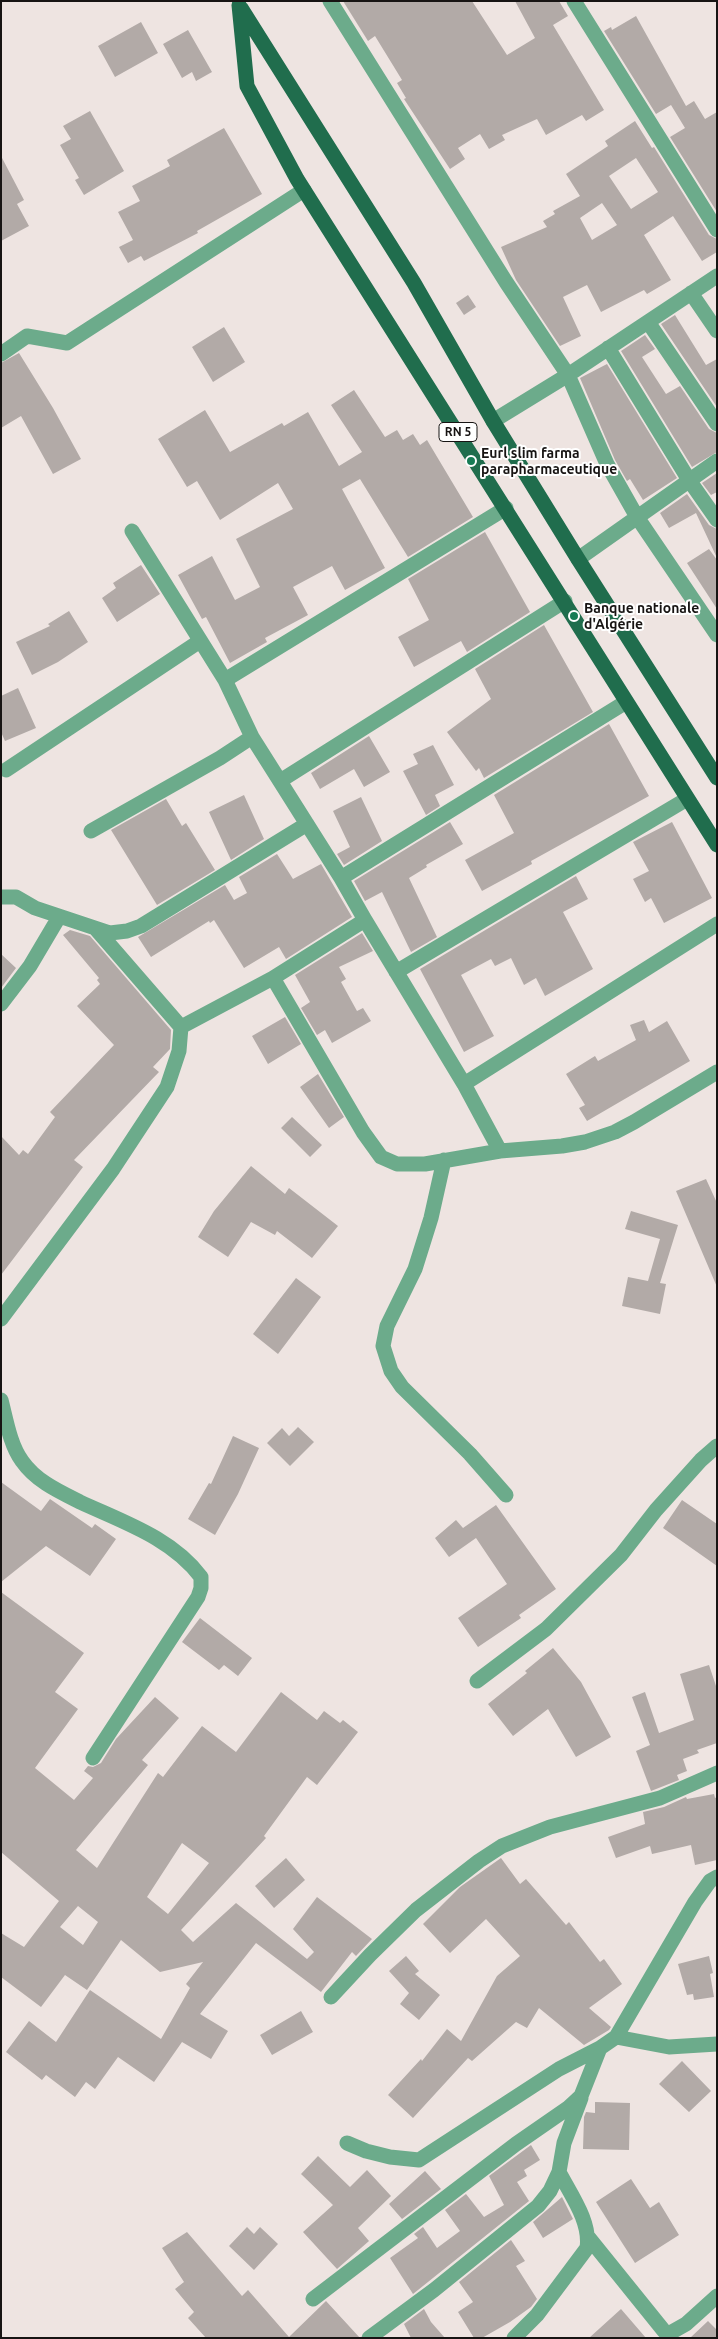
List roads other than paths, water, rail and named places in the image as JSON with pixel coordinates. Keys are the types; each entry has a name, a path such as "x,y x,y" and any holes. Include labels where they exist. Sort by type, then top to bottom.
{"main road":[{"name":"RN 5","path":"238,3 247,86 304,190 565,601 687,800 714,835"},
{"name":"RN 5","path":"238,3 414,283 493,421 578,559 717,778"}],"street":[{"path":"330,1 506,282 568,375 607,464 637,517 717,634"},
{"path":"574,1 717,230"},
{"path":"1,354 27,336 67,343 304,190"},
{"path":"493,421 568,375 717,276"},
{"path":"691,294 717,331"},
{"path":"648,322 717,424"},
{"path":"608,348 689,480 717,520"},
{"path":"578,559 717,461"},
{"path":"225,680 506,508"},
{"path":"132,531 225,680 252,737 340,878 464,1084 500,1151"},
{"path":"280,781 565,601"},
{"path":"6,770 200,641"},
{"path":"340,878 626,702"},
{"path":"91,831 252,737"},
{"path":"396,972 687,800"},
{"path":"1,897 16,897 34,908 110,933 127,931 141,926 307,824"},
{"path":"1,1004 30,966 59,917"},
{"path":"181,1027 273,978 365,920"},
{"path":"464,1084 717,924"},
{"path":"1,1319 113,1169 167,1087 179,1051 181,1027 96,929"},
{"path":"273,978 363,1132 381,1157 397,1164 585,1142 615,1132 717,1072"},
{"path":"444,1160 431,1218 415,1269 387,1326 383,1346 391,1371 402,1386 470,1454 506,1496"},
{"path":"1,1400 12,1440 20,1459 35,1477 63,1494 176,1550 201,1577 201,1588 198,1597 93,1758"},
{"path":"477,1681 546,1629 621,1555 669,1495 700,1460 717,1446"},
{"path":"332,1998 370,1955 416,1910 479,1861 502,1846 550,1827 660,1798 717,1773"},
{"path":"347,2143 390,2158 419,2160 559,2069 600,2048 616,2037 695,1902 710,1881 717,1877"},
{"path":"616,2037 669,2047 717,2044"},
{"path":"368,2338 434,2290 538,2206 550,2191 559,2172 564,2143 600,2048"},
{"path":"313,2299 516,2144 568,2108 581,2096"},
{"path":"559,2172 586,2227 589,2238 667,2335 686,2324 717,2296"},
{"path":"514,2338 537,2315 587,2248 589,2238"}],"place":[{"name":"Eurl slim farma parapharmaceutique","path":"471,461"},
{"name":"Banque nationale d'Algérie","path":"574,616"}]}
